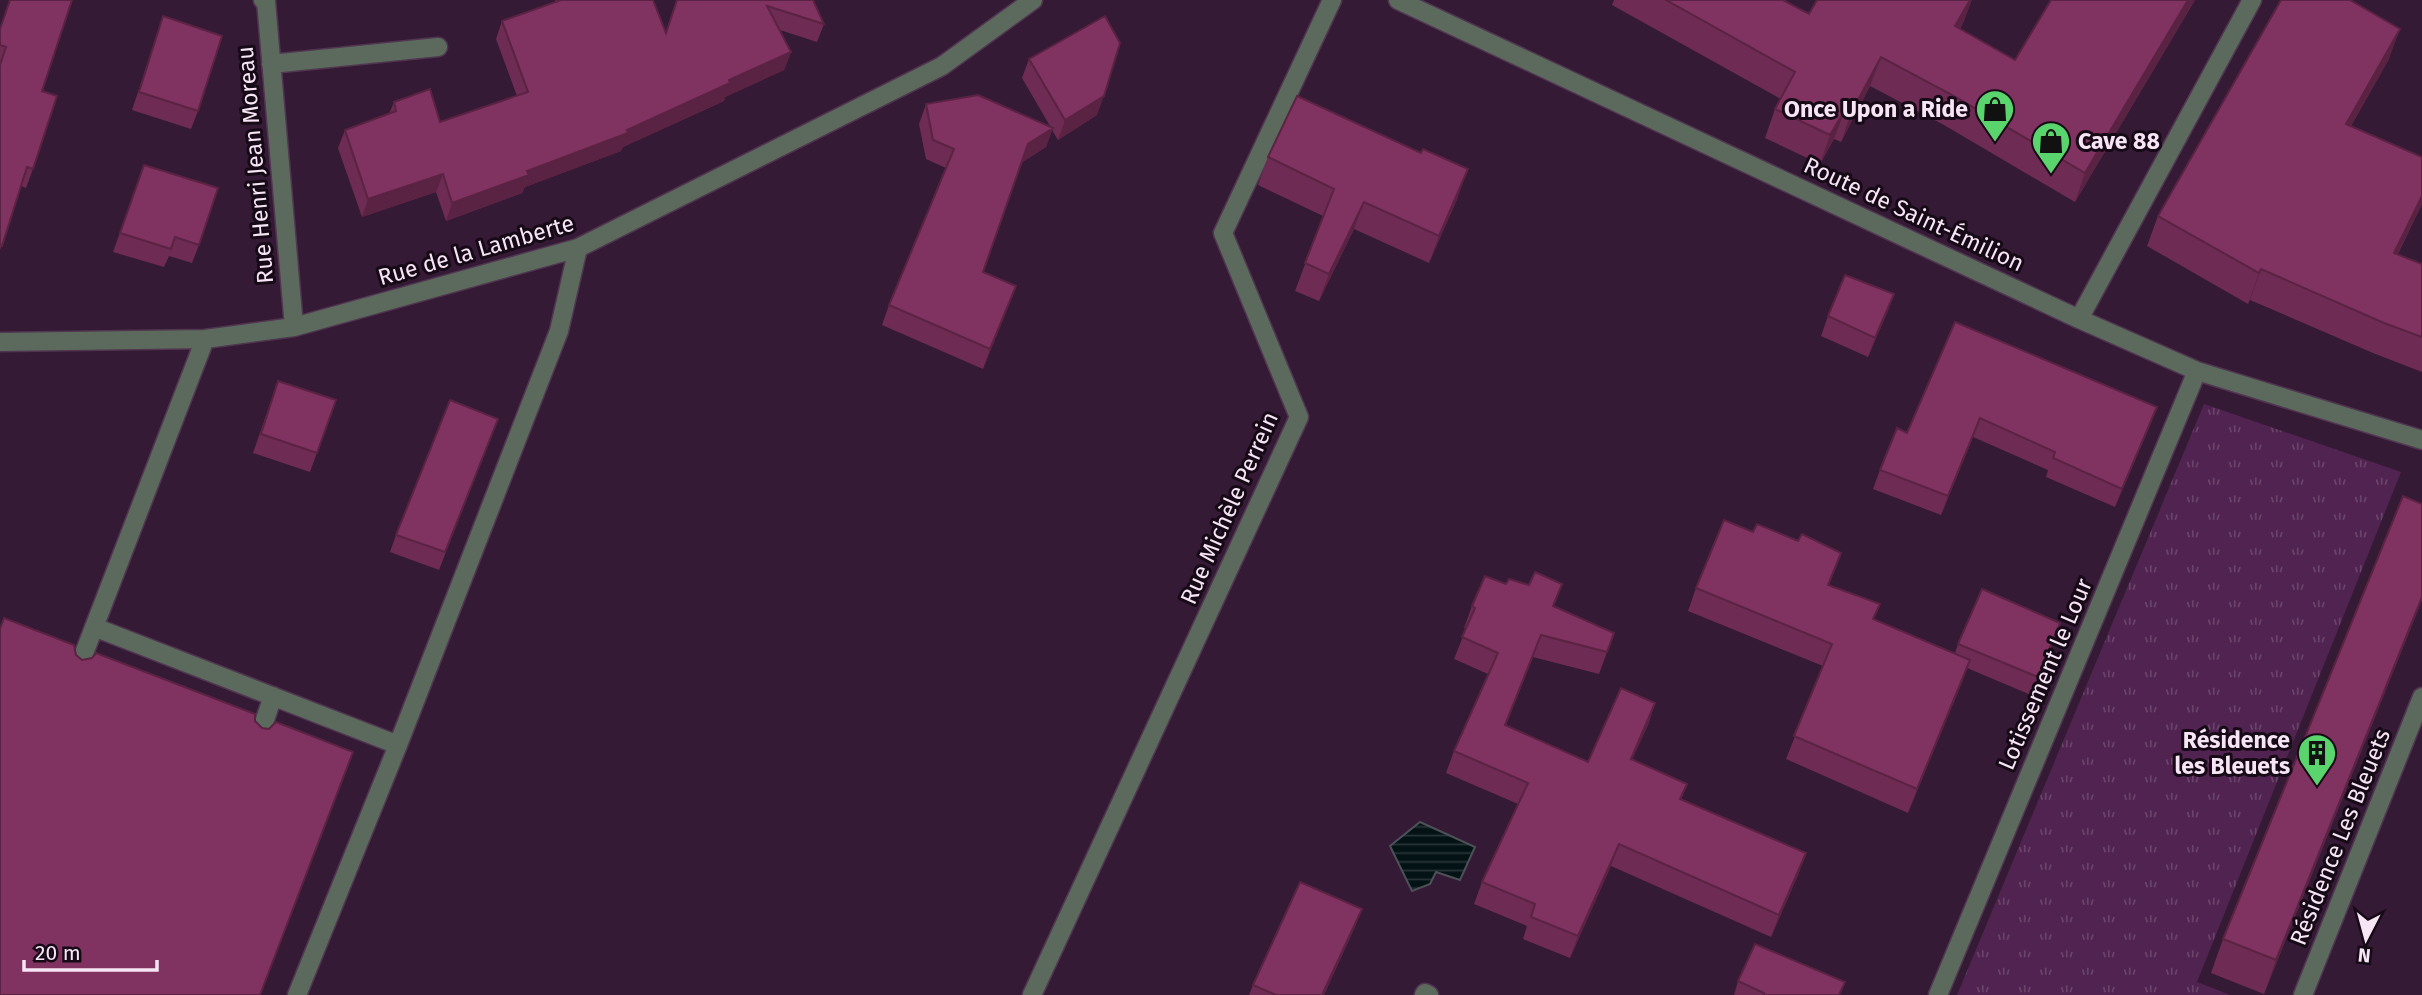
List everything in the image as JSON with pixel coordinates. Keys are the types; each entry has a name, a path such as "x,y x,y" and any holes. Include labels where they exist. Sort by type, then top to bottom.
{"street":[{"name":"Rue Henri Jean Moreau","path":"263,0 266,1 294,327"},
{"name":"Rue de la Lamberte","path":"0,342 205,339 294,327 578,248 942,66 1033,0"},
{"name":"Rue Michèle Perrein","path":"1032,995 1299,417 1223,233 1332,0"},
{"name":"Route de Saint-Émilion","path":"1398,0 2197,371 2422,440"},
{"path":"2079,318 2252,0"},
{"path":"271,64 438,47"},
{"path":"298,995 559,331 578,248"},
{"path":"73,682 205,339"},
{"name":"Lotissement le Lour","path":"1938,995 2197,371"},
{"path":"94,627 398,745"},
{"path":"254,751 273,696"},
{"name":"Résidence Les Bleuets","path":"2303,995 2422,698"}],"green space":[{"path":"2204,404 2401,472 2197,982 2230,995 1957,995"}],"shaded area":[{"path":"1420,822 1475,847 1460,880 1436,872 1430,884 1412,891 1390,846"}],"building":[{"path":"10,0 72,0 42,91 57,96 33,169 27,167 2,246 0,65 6,47 0,45 0,29"},
{"path":"561,0 653,0 666,33 677,0 813,0 824,24 767,6 791,52 627,130 628,133 527,171 529,175 452,203 443,174 368,199 345,130 396,111 394,102 430,89 440,122 528,92 502,21"},
{"path":"1666,0 1783,0 1809,14 1817,0 1970,0 1955,26 2015,60 2051,0 2188,0 2085,173 1954,96 1881,57 1851,113 1845,110 1830,135 1775,109 1795,72"},
{"path":"2281,0 2350,0 2400,29 2346,124 2422,157 2422,196 2394,253 2422,264 2422,337 2261,269 2259,273 2158,216"},
{"path":"163,16 222,36 198,111 139,92"},
{"path":"1105,16 1120,43 1104,96 1065,120 1029,59"},
{"path":"978,95 1053,128 1028,144 983,272 1016,286 990,349 889,305 954,149 933,140 926,104"},
{"path":"1297,96 1421,153 1423,149 1468,169 1439,236 1364,202 1329,274 1305,263 1334,189 1268,157"},
{"path":"144,165 218,188 199,245 175,237 171,249 120,233"},
{"path":"1845,275 1894,294 1875,338 1828,316"},
{"path":"1955,322 2157,407 2122,489 2053,458 2055,452 1980,418 1948,496 1880,470 1897,428 1907,433"},
{"path":"278,381 336,400 317,453 261,434"},
{"path":"450,400 498,419 445,552 396,535"},
{"name":"Résidence les Bleuets","path":"2403,496 2422,504 2422,597 2276,960 2223,939"},
{"path":"1724,520 1753,532 1757,524 1798,541 1802,534 1841,553 1828,585 1880,604 1873,619 1970,660 1917,789 1794,736 1832,644 1696,588"},
{"path":"1535,572 1562,584 1553,606 1614,633 1607,652 1541,635 1505,725 1588,762 1621,688 1655,703 1631,759 1687,784 1680,799 1806,853 1779,915 1619,844 1578,936 1531,917 1535,904 1482,882 1528,783 1454,751 1498,653 1462,637 1485,576 1506,584 1509,579 1529,585"},
{"path":"1982,589 2060,623 2038,677 1958,644"},
{"path":"4,618 74,645 76,655 82,660 92,658 96,653 255,714 255,721 262,728 269,729 276,722 353,752 260,995 0,995 0,629"},
{"path":"1300,882 1362,909 1322,995 1276,995 1253,985"},
{"path":"1755,944 1845,982 1839,995 1763,995 1764,993 1738,981"}],"place":[{"name":"Once Upon a Ride","path":"1995,143"},
{"name":"Cave 88","path":"2051,175"},
{"name":"Résidence les Bleuets","path":"2317,787"}]}
